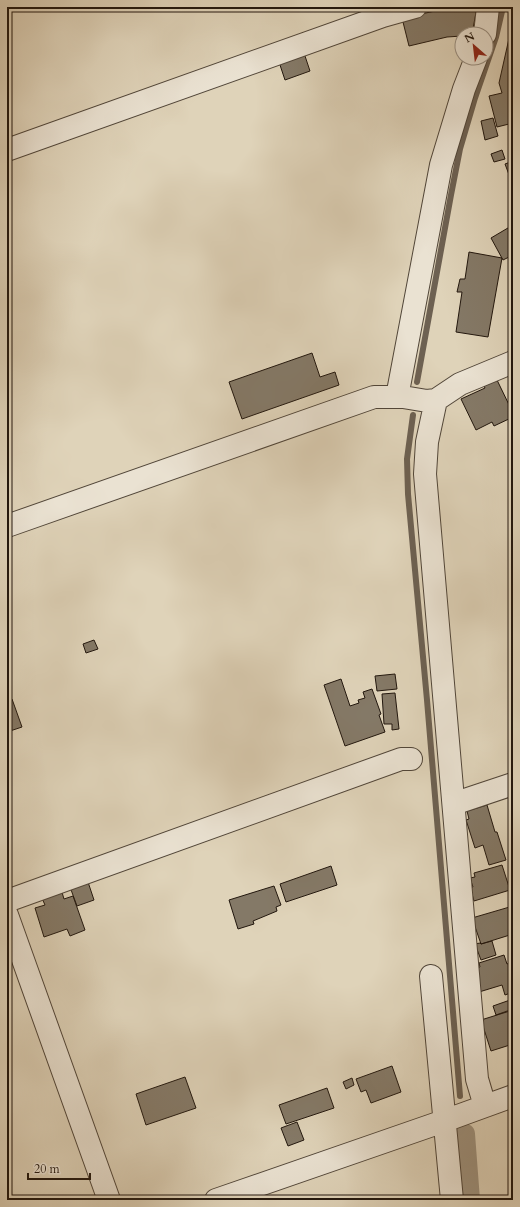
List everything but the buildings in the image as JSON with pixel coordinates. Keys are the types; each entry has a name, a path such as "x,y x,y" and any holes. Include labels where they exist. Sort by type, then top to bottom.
{"street":[{"path":"7,150 383,16 415,7"},
{"path":"486,26 488,7"},
{"path":"397,397 441,165 464,89 473,66"},
{"path":"7,526 374,397 403,397 427,401 436,400 460,384 513,362"},
{"path":"436,400 427,442 425,474 477,1079 485,1106"},
{"path":"7,901 394,761 411,759"},
{"path":"454,802 462,801 513,784"},
{"path":"7,915 109,1200"},
{"path":"431,976 452,1200"},
{"path":"216,1200 513,1096"}],"waterway":[{"path":"417,382 460,149 475,98 496,37 503,7"},
{"path":"413,415 407,459 408,494 427,700 460,1096"},
{"path":"464,1134 469,1200"}]}
